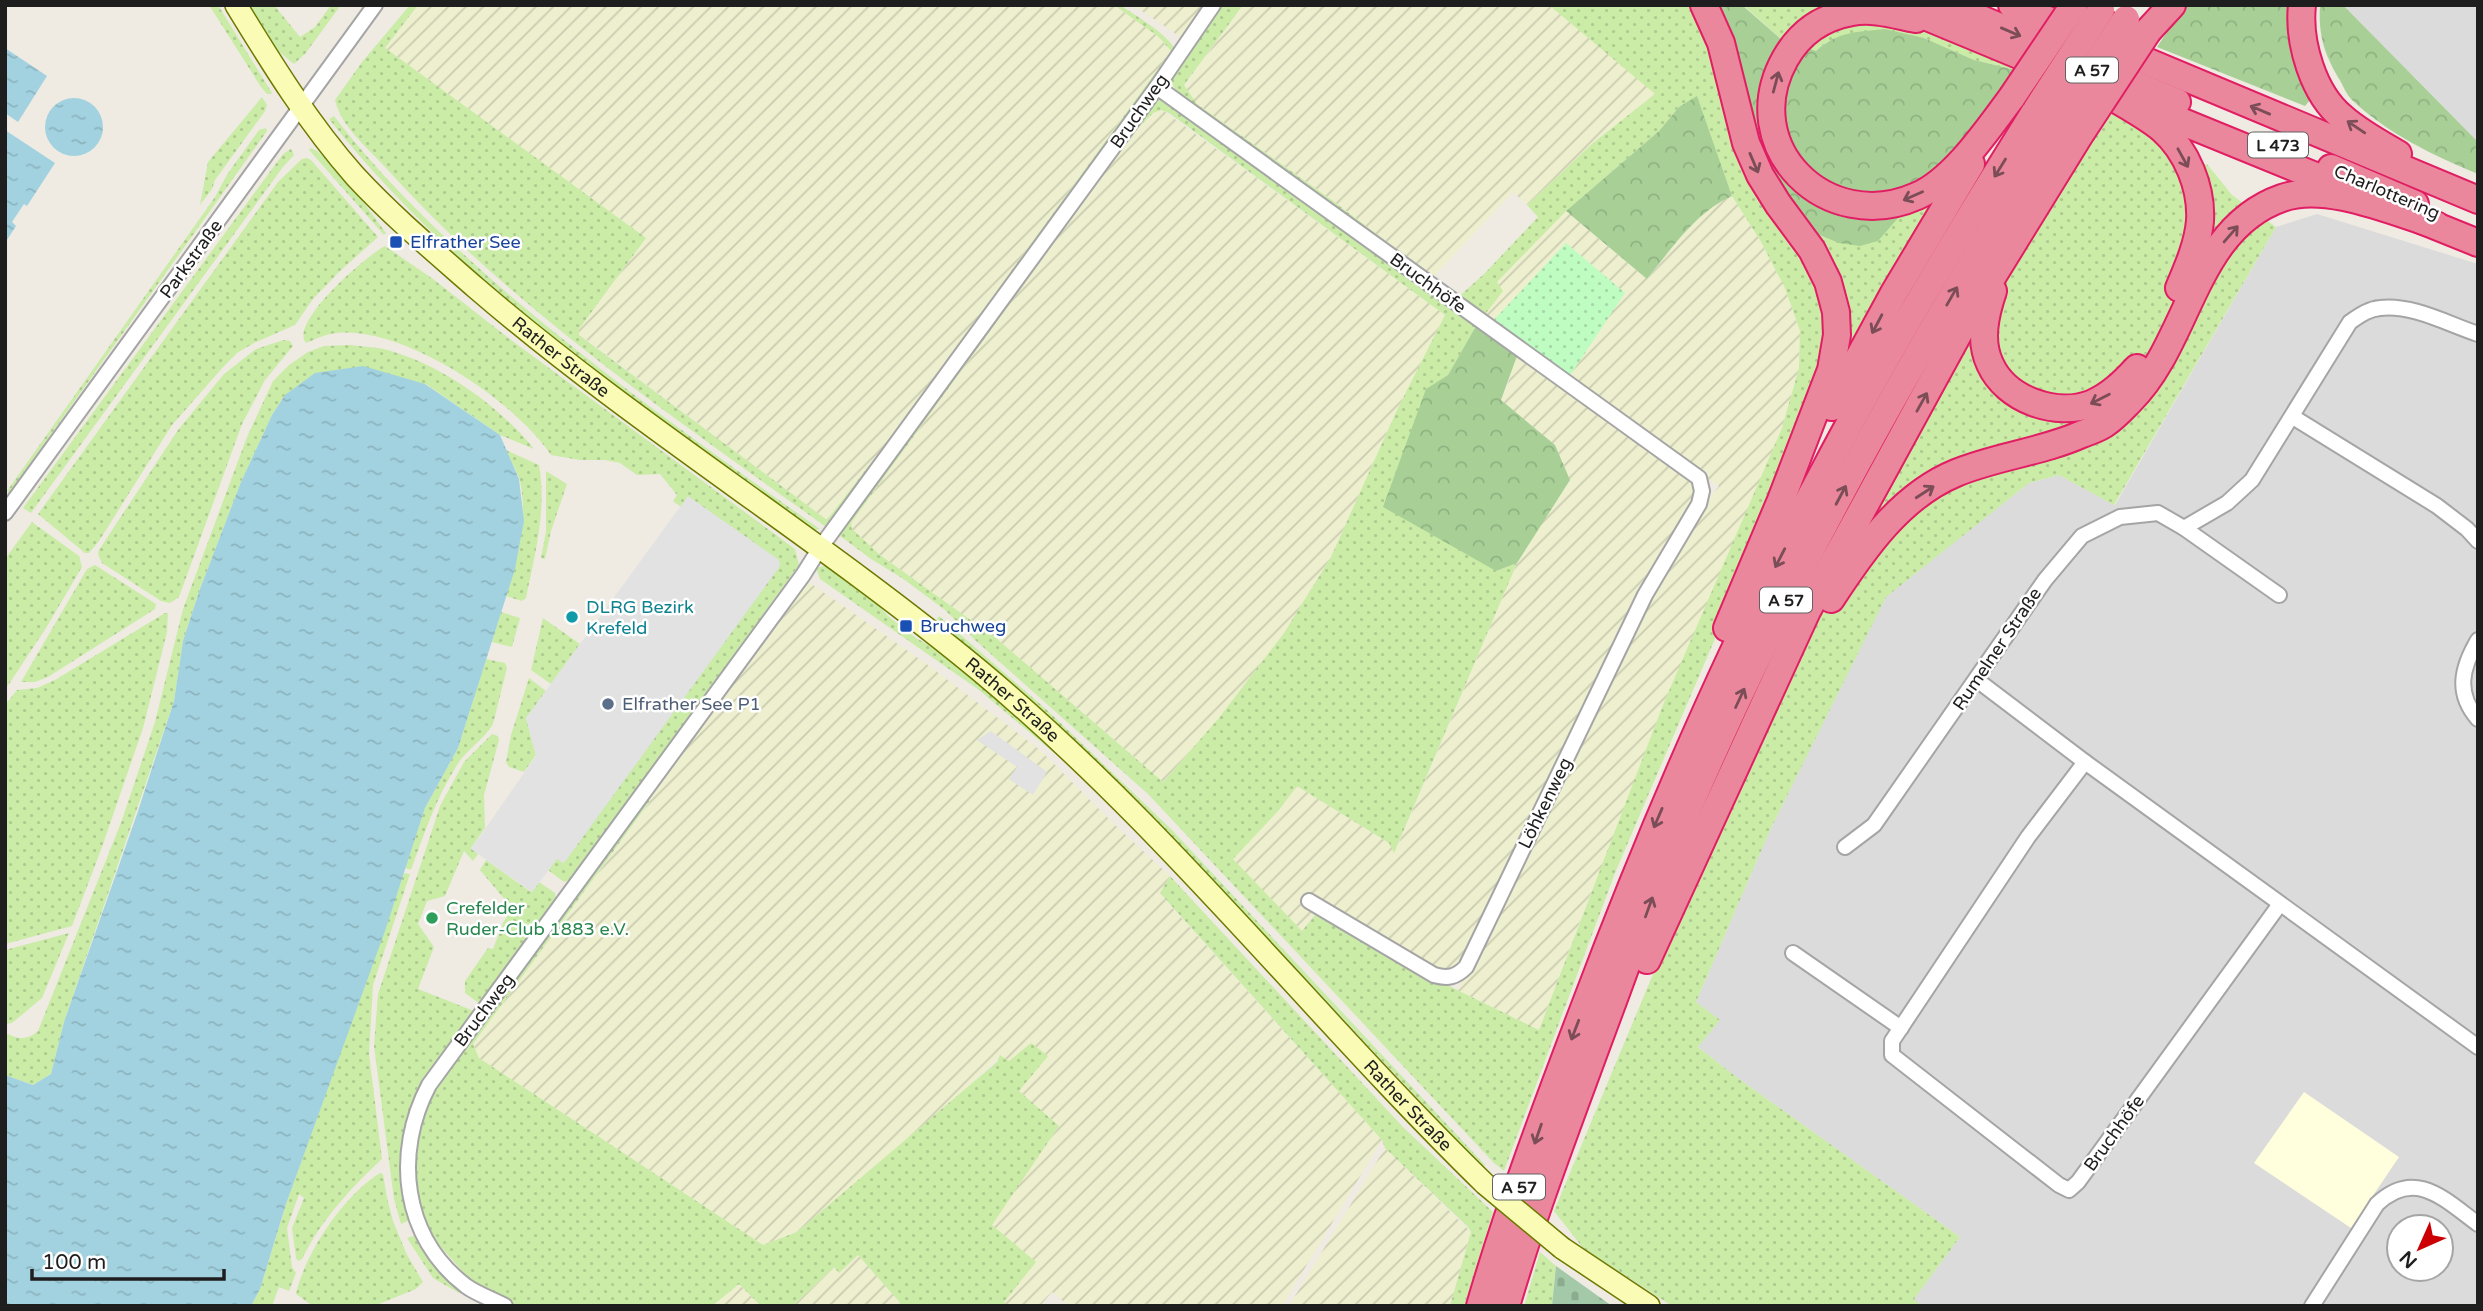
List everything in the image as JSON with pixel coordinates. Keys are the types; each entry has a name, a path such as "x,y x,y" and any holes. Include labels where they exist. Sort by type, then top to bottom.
{"highway":[{"path":"1685,755 1697,700 1781,500 1831,370 1837,335 1836,312 1828,282 1812,250 1777,204 1746,143 1721,43 1704,5"},
{"path":"1898,5 1946,15 2093,86 2478,243"},
{"name":"Charlottering","path":"2012,5 2035,12 2478,200"},
{"path":"1781,500 1900,282 2012,97 2074,5"},
{"path":"2093,86 2162,130 2182,152 2197,186 2200,221 2192,258 2139,367 2115,391 2090,404 2060,409 2033,403 2008,388 1990,365 1984,341 1985,314 1995,285 2033,211 2059,121 2123,14 2166,5"},
{"path":"2123,14 2172,5"},
{"path":"2302,5 2300,24 2306,57 2319,88 2341,117 2378,142 2478,200"},
{"path":"1946,15 1854,11 1827,19 1812,27 1793,46 1777,74 1771,100 1773,128 1783,157 1800,179 1826,198 1857,207 1887,206 1919,196 1965,157 2012,97"},
{"name":"A 57","path":"1506,1306 1574,1108 1658,883 1718,744 1786,600 1909,369 2123,14"},
{"name":"Charlottering","path":"1946,15 2478,230"},
{"name":"A 57","path":"1480,1306 1490,1269 1560,1069 1636,870 1685,755 1764,588 1820,478 1970,215 2059,121"},
{"path":"1736,768 1813,627 1853,565 1883,527 1920,494 1956,473 2046,448 2105,424 2132,399 2155,368 2216,252 2235,228 2258,209 2284,197 2318,194 2355,201 2436,225"},
{"path":"1574,1108 1594,1082 1670,905 1807,611 1967,318 2033,211"}],"main road":[{"name":"Rather Straße","path":"236,5 302,107 356,176 429,247 514,320 610,396 820,548 980,671 1104,783 1190,869 1485,1184 1562,1248 1649,1306"}],"street":[{"name":"Parkstraße","path":"5,513 376,5"},
{"name":"Bruchweg","path":"505,1306 466,1286 443,1264 423,1234 412,1205 406,1170 409,1138 419,1105 448,1059 803,575 1157,87 1213,5"},
{"name":"Bruchhöfe","path":"1157,87 1699,478"},
{"path":"2184,528 2227,503 2252,480 2350,322 2364,312 2380,308 2401,308 2478,334"},
{"path":"2293,417 2437,506 2478,541"},
{"name":"Löhkenweg","path":"1309,901 1434,975 1446,978 1458,975 1466,967 1645,595 1699,505 1702,491 1699,478"},
{"name":"Rumelner Straße","path":"1845,847 1874,825 2045,580 2082,536 2120,517 2158,513 2184,528 2279,595"},
{"path":"2478,640 2465,668 2463,694 2470,710 2478,719"},
{"path":"1977,680 2085,762 2478,1047"},
{"name":"Bruchhöfe","path":"2085,762 2028,837 1892,1041 1892,1055 2059,1185 2069,1190 2078,1182 2280,904"},
{"path":"1793,953 1901,1028"},
{"path":"2312,1306 2377,1204 2391,1191 2416,1187 2437,1193 2478,1224"}],"shaded area":[{"path":"418,5 1114,5 1159,37 1171,51 884,446 827,520 579,334 579,329 646,238 385,48"},
{"path":"1133,5 1207,5 1185,36 1179,36"},
{"path":"1243,5 1549,5 1656,94 1593,143 1527,205 1513,192 1433,277 1333,201 1197,104 1184,86"},
{"path":"2343,5 2478,5 2478,142"},
{"path":"1161,109 1445,315 1397,410 1331,557 1284,633 1218,719 1163,782 997,639 880,555 852,529 851,523 1134,132 1153,113"},
{"path":"1732,196 1760,240 1785,288 1800,331 1799,368 1782,428 1588,900 1539,1030 1457,990 1643,609 1699,513 1719,486 1694,470 1697,497 1465,963 1444,973 1312,916 1302,931 1232,859 1279,810 1297,786 1389,843 1395,852 1517,563 1569,480 1555,445 1501,400 1510,378 1476,326 1497,282 1566,211 1647,279 1684,233 1715,203"},
{"path":"2317,214 2478,264 2478,1306 1921,1306 1913,1300 1960,1237 1698,1047 1696,1002 1771,828 1886,596 2029,483 2059,475 2115,505 2276,227"},
{"name":"Elfrather See P1","path":"688,496 779,560 780,566 564,863 557,859 532,892 471,849 536,756 526,718"},
{"path":"805,582 928,665 1040,750 1170,876 1160,894 1382,1140 1282,1306 1069,1306 1052,1292 1040,1306 1008,1306 1004,1302 1036,1262 991,1225 1059,1126 1019,1091 1047,1056 1009,1061 1000,1056 961,1094 797,1232 763,1245 479,1058 473,1044 650,802 646,799"},
{"path":"991,731 1047,772 1033,795 1009,779 1017,767 977,740"},
{"path":"2304,1092 2399,1157 2351,1228 2254,1163"},
{"path":"1385,1148 1471,1232 1450,1306 1289,1306"},
{"path":"858,1255 903,1306 793,1306 834,1267 839,1273"},
{"path":"739,1284 761,1306 712,1306"}],"green space":[{"path":"209,5 218,5 271,94 267,94 261,87"},
{"path":"248,5 274,5 300,37 315,27 331,5 341,5 305,54 294,64 278,51"},
{"path":"410,5 418,5 385,48 646,238 579,329 579,335 827,520 884,446 1171,51 1159,37 1114,5 1120,5 1156,29 1174,47 1174,54 826,527 653,402 541,315 435,219 349,128 335,100 362,62"},
{"path":"1221,5 1243,5 1184,85 1197,104 1333,201 1433,277 1180,98 1170,80 1172,72"},
{"path":"1549,5 1692,5 1718,75 1738,156 1751,186 1797,250 1815,282 1825,312 1826,342 1821,377 1720,627 1615,873 1504,1171 1148,794 945,610 839,535 841,528 1154,99 1167,97 1476,326 1448,375 1426,390 1496,571 1517,563 1394,853 1389,843 1297,786 1279,810 1233,859 1302,931 1315,915 1539,1030 1663,705 1782,428 1799,368 1800,331 1785,288 1760,240 1732,196 1697,97 1679,107 1659,131 1566,211 1497,282 1503,291 1483,317 1455,300 1485,273 1538,217 1527,205 1593,143 1655,94","holes":["1161,110 1169,113 1445,315 1397,410 1331,557 1284,633 1218,719 1163,782 997,639 880,555 852,529 851,523 1134,132 1153,113"]},
{"path":"1714,5 1742,5 1781,39 1767,65 1762,100 1787,178 1811,201 1836,213 1859,218 1898,218 1878,241 1860,246 1839,243 1810,231 1755,153"},
{"path":"1743,5 1853,5 1785,49 1948,180 1842,369 1811,231 1897,218 1859,218 1836,213 1811,201 1787,178 1762,100 1767,65 1781,39"},
{"path":"2185,5 2291,5 2291,43 2296,65 2310,100 2305,106 2157,47"},
{"path":"2320,5 2343,5 2478,142 2478,174 2412,143 2380,123 2352,100 2324,45"},
{"path":"1894,19 2020,64 2016,70 1974,60 1924,38 1828,41 1816,51 1805,47 1830,28"},
{"path":"1885,29 1924,38 1974,60 2016,70 1947,162 1911,186 1871,196 1829,186 1802,164 1785,133 1782,97 1805,47 1816,51 1840,36"},
{"path":"1697,96 1732,196 1696,221 1647,279 1566,211 1659,131 1679,107"},
{"path":"262,97 267,105 265,111 200,205 208,162"},
{"path":"2114,110 2133,119 2167,150 2182,177 2207,164 2232,195 2276,227 2114,505 2059,475 2029,483 1886,597 1771,828 1696,1002 1720,1020 1698,1047 1960,1237 1914,1299 1921,1306 1672,1306 1583,1248 1554,1211 1684,900 1775,704 1899,454 1996,302 2004,279 2094,134 2098,135"},
{"path":"334,116 419,212 513,298 626,388 820,529 806,526 678,434 492,288 380,179 329,119"},
{"path":"266,128 267,131 9,493 7,491 215,197 228,173 259,130"},
{"path":"310,148 328,160 339,172 386,233 384,235 309,150"},
{"path":"291,149 294,155 31,513 23,508 283,154"},
{"path":"307,158 378,237 313,299 295,325 254,343 237,353 224,366 172,425 99,541 89,553 85,553 38,514 278,182 302,159"},
{"path":"1566,243 1625,293 1567,380 1490,324"},
{"path":"385,246 795,549 799,565 573,878 564,882 548,870 557,858 563,863 688,497 681,507 673,501 677,495 660,474 637,475 620,463 551,455 512,412 456,371 425,354 364,334 337,333 306,343 303,333 318,306 347,275"},
{"path":"1476,326 1501,340 1517,356 1501,400 1555,445 1570,480 1517,563 1496,571 1383,507 1426,389 1448,375"},
{"path":"284,340 290,341 293,346 265,380 242,424 179,597 170,603 161,601 102,563 99,550 178,430 224,374 256,349"},
{"path":"351,345 394,352 452,378 489,404 534,449 500,435 426,384 285,395 272,415 241,482 200,589 183,641 174,701 64,1022 51,1074 33,1085 5,1075 5,1033 22,1038 38,1031 122,820 155,722 183,609 247,437 273,381 289,365 308,352 324,346"},
{"path":"506,450 539,465 541,482 539,532 526,598 522,601 506,596 518,554 523,510 520,481"},
{"path":"546,471 567,484 551,531 545,559 541,558 546,531"},
{"path":"32,522 79,556 82,567 5,690 5,559"},
{"path":"95,565 156,604 155,609 48,677 35,682 21,682 87,569"},
{"path":"828,565 868,593 888,616 916,638 956,660 1008,705 1071,767 979,690 820,579 816,568"},
{"path":"501,612 520,618 512,647 492,642"},
{"path":"168,613 167,632 143,728 72,926 5,944 5,705 17,690 37,688 55,680"},
{"path":"939,616 1048,711 1171,829 1485,1165 1482,1167 1147,810 1091,756 949,633 937,619"},
{"path":"543,618 580,644 551,684 531,670"},
{"path":"486,659 505,663 507,668 493,724 457,765 437,803 411,870 405,868 425,808 458,748"},
{"path":"529,678 546,691 526,718 536,755 524,772 509,767 506,762 511,735"},
{"path":"492,734 498,736 499,740 484,795 485,828 471,848 478,854 473,861 464,851 445,896 427,901 418,924 434,947 418,989 474,1011 413,1100 400,1152 401,1184 410,1220 401,1224 394,1199 374,1046 378,994 440,806 464,762"},
{"path":"646,799 650,801 473,1044 479,1058 763,1245 797,1232 997,1062 1000,1055 1009,1061 1031,1043 1048,1056 1019,1091 1059,1126 992,1225 1036,1262 1004,1302 1008,1306 903,1306 858,1255 839,1273 834,1267 793,1306 761,1306 739,1284 712,1306 518,1306 471,1281 433,1238 420,1209 414,1169 416,1148 429,1097"},
{"path":"486,860 531,892 539,882 555,893 556,903 480,1004 465,993 465,981 488,948 493,949 512,908 480,870"},
{"path":"404,873 410,874 373,985 369,1054 382,1159 337,1206 302,1259 298,1261 292,1228 304,1198 299,1194 287,1228 292,1267 296,1273 289,1291 279,1287 272,1306 251,1306 260,1289 286,1204"},
{"path":"1170,876 1403,1127 1493,1212 1464,1306 1450,1306 1471,1232 1468,1227 1385,1148 1382,1140 1160,893"},
{"path":"69,933 42,998 12,1023 5,1024 5,950"},
{"path":"380,1173 383,1174 393,1221 407,1255 423,1282 416,1289 374,1306 313,1306 296,1294 317,1243 353,1195"},
{"path":"416,1235 433,1262 462,1286 459,1293 433,1278 407,1238"},
{"path":"1540,1252 1556,1266 1552,1306 1524,1306"},
{"path":"1556,1266 1612,1306 1552,1306"}],"water":[{"path":"5,48 47,76 18,122 5,113"},
{"path":"74,98 85,100 98,111 103,127 101,138 90,151 74,156 63,154 50,143 45,127 47,116 58,103"},
{"path":"5,130 55,163 27,206 24,204 12,222 16,226 5,243"},
{"path":"363,366 425,384 500,435 519,479 524,521 515,569 458,748 425,808 385,931 286,1204 260,1289 251,1306 5,1306 5,1075 33,1085 51,1074 64,1022 174,701 183,641 200,589 241,482 272,415 285,395 315,373"}],"place":[{"name":"Elfrather See","path":"396,242"},
{"name":"DLRG Bezirk Krefeld","path":"572,617"},
{"name":"Bruchweg","path":"906,626"},
{"name":"Elfrather See P1","path":"608,704"},
{"name":"Crefelder Ruder-Club 1883 e.V.","path":"432,918"}]}
